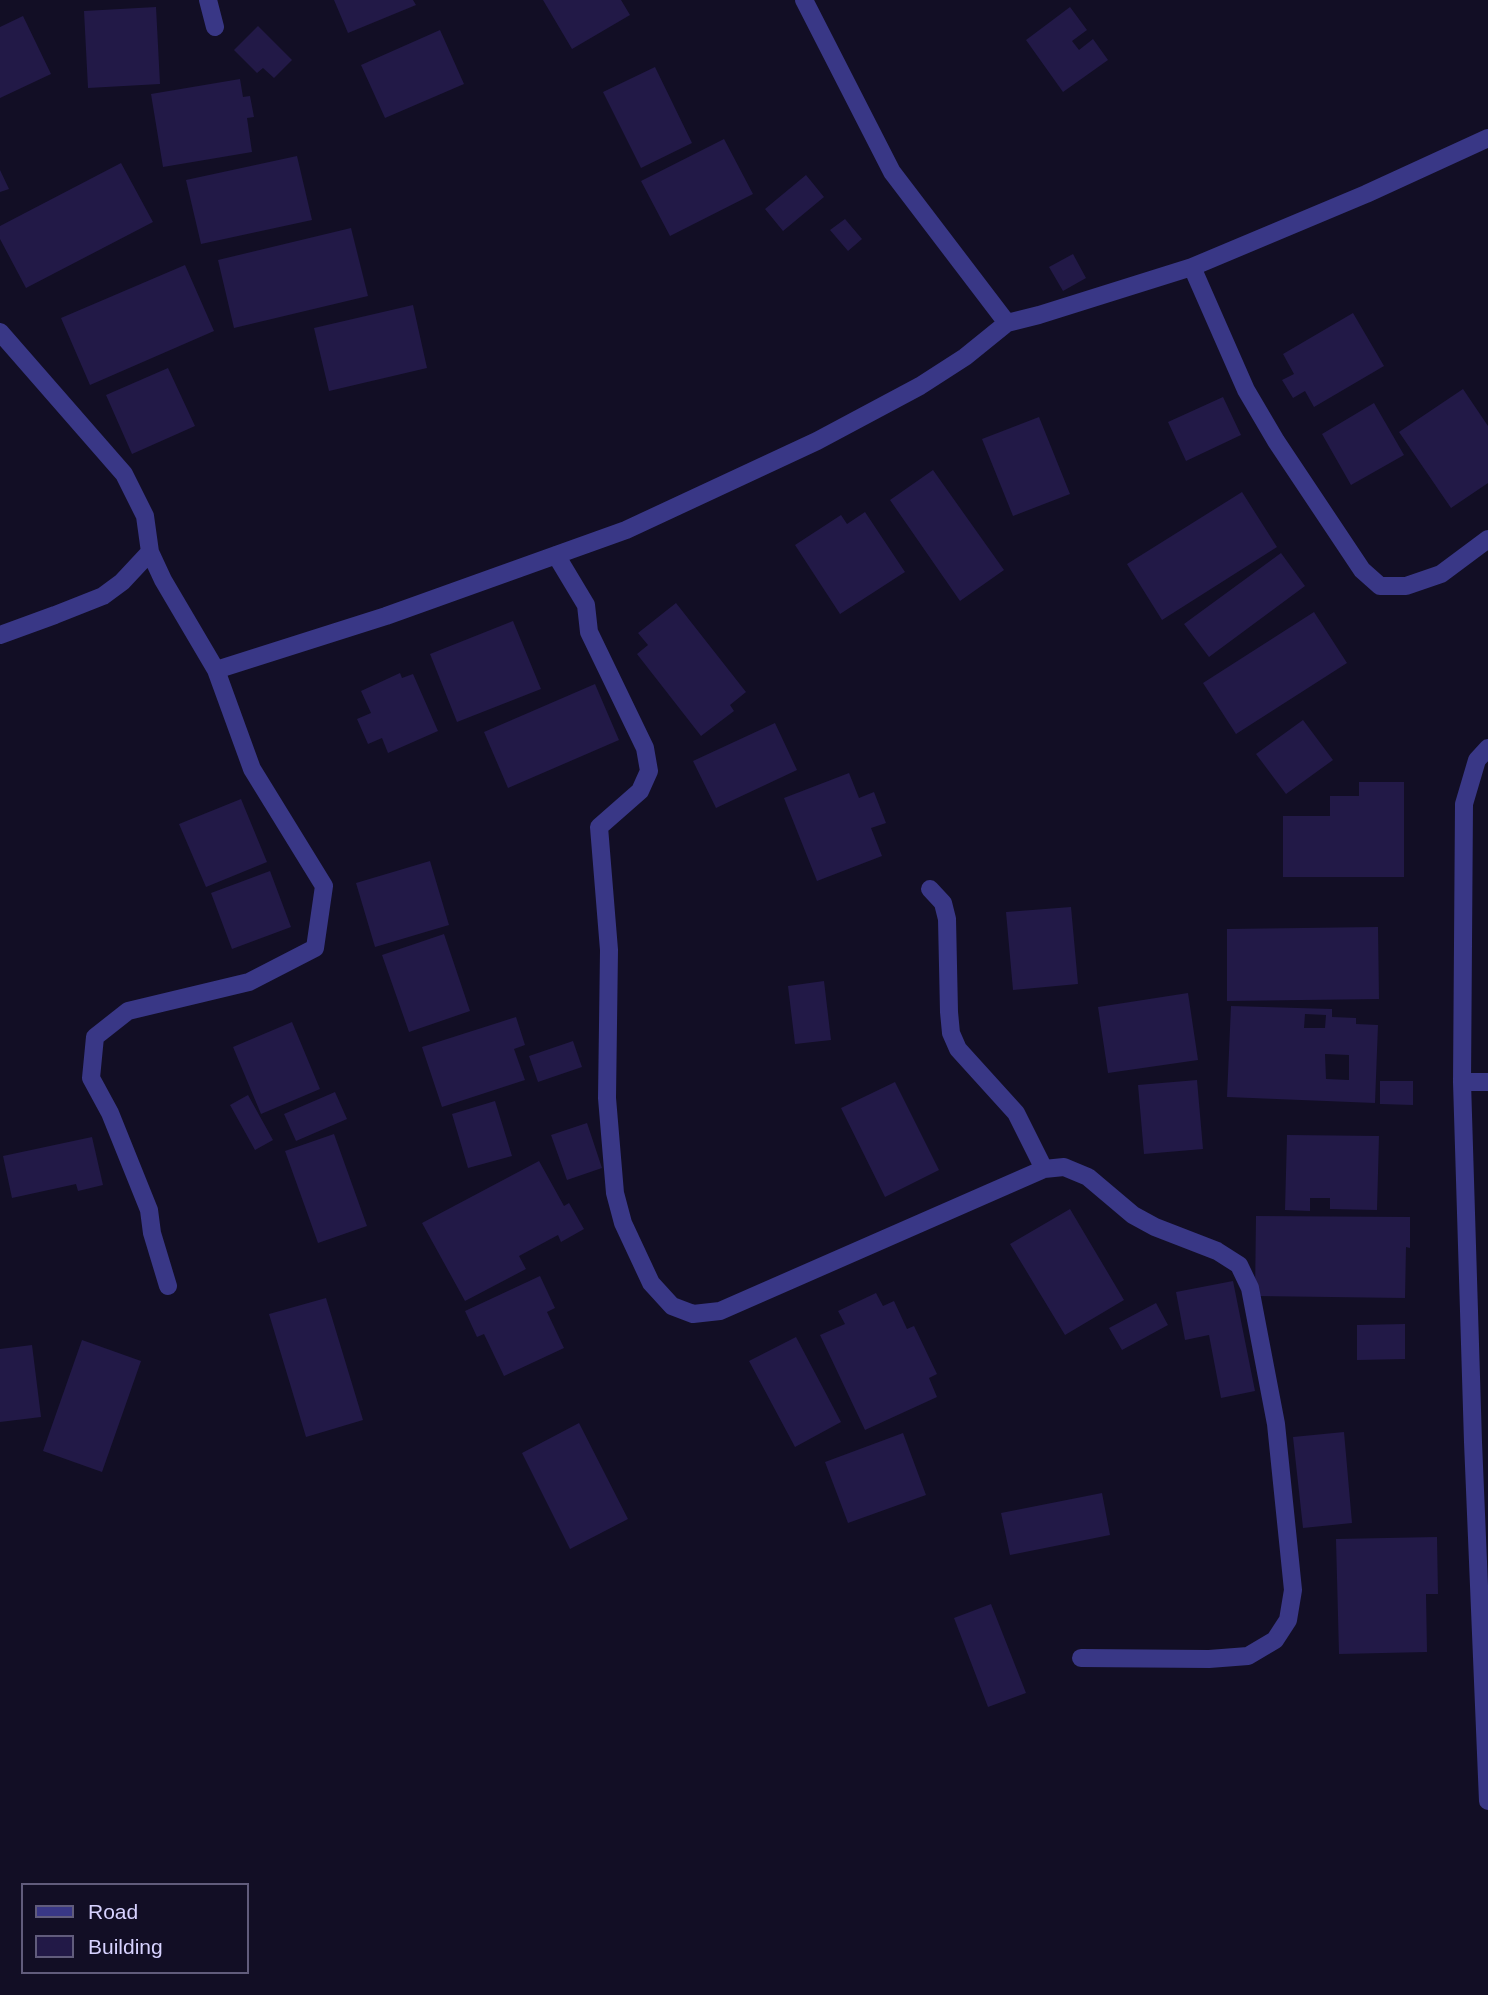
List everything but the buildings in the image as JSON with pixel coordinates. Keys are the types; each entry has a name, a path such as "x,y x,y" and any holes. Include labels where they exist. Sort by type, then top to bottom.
{"street":[{"path":"208,0 215,27"},
{"path":"804,0 892,172 1007,323"},
{"path":"216,670 386,615 626,530 817,442 920,386 965,357 1007,323 1192,267 1366,194 1488,138"},
{"path":"1192,267 1246,390 1276,441 1362,570 1380,586 1406,586 1441,574 1488,539"},
{"path":"0,332 124,474 145,516 150,552 163,580 216,670 251,769 324,886 315,948 249,982 128,1011 95,1037 92,1078 110,1113 149,1210 152,1233 168,1286"},
{"path":"0,635 103,596 122,583 150,552"},
{"path":"556,555 586,605 589,632 645,748 649,771 640,791 599,827 609,950 607,1098 615,1193 623,1223 651,1283 672,1306 693,1314 720,1311 1044,1169 1064,1167 1088,1177 1133,1215 1155,1227 1217,1251 1239,1265 1250,1288 1276,1424 1293,1590 1288,1620 1275,1640 1248,1656 1209,1659 1081,1658"},
{"path":"1488,748 1477,760 1464,804 1462,1082 1488,1801"},
{"path":"930,889 943,904 947,919 951,1032 958,1049 1016,1113 1044,1169"},
{"path":"1462,1082 1488,1082"}]}
